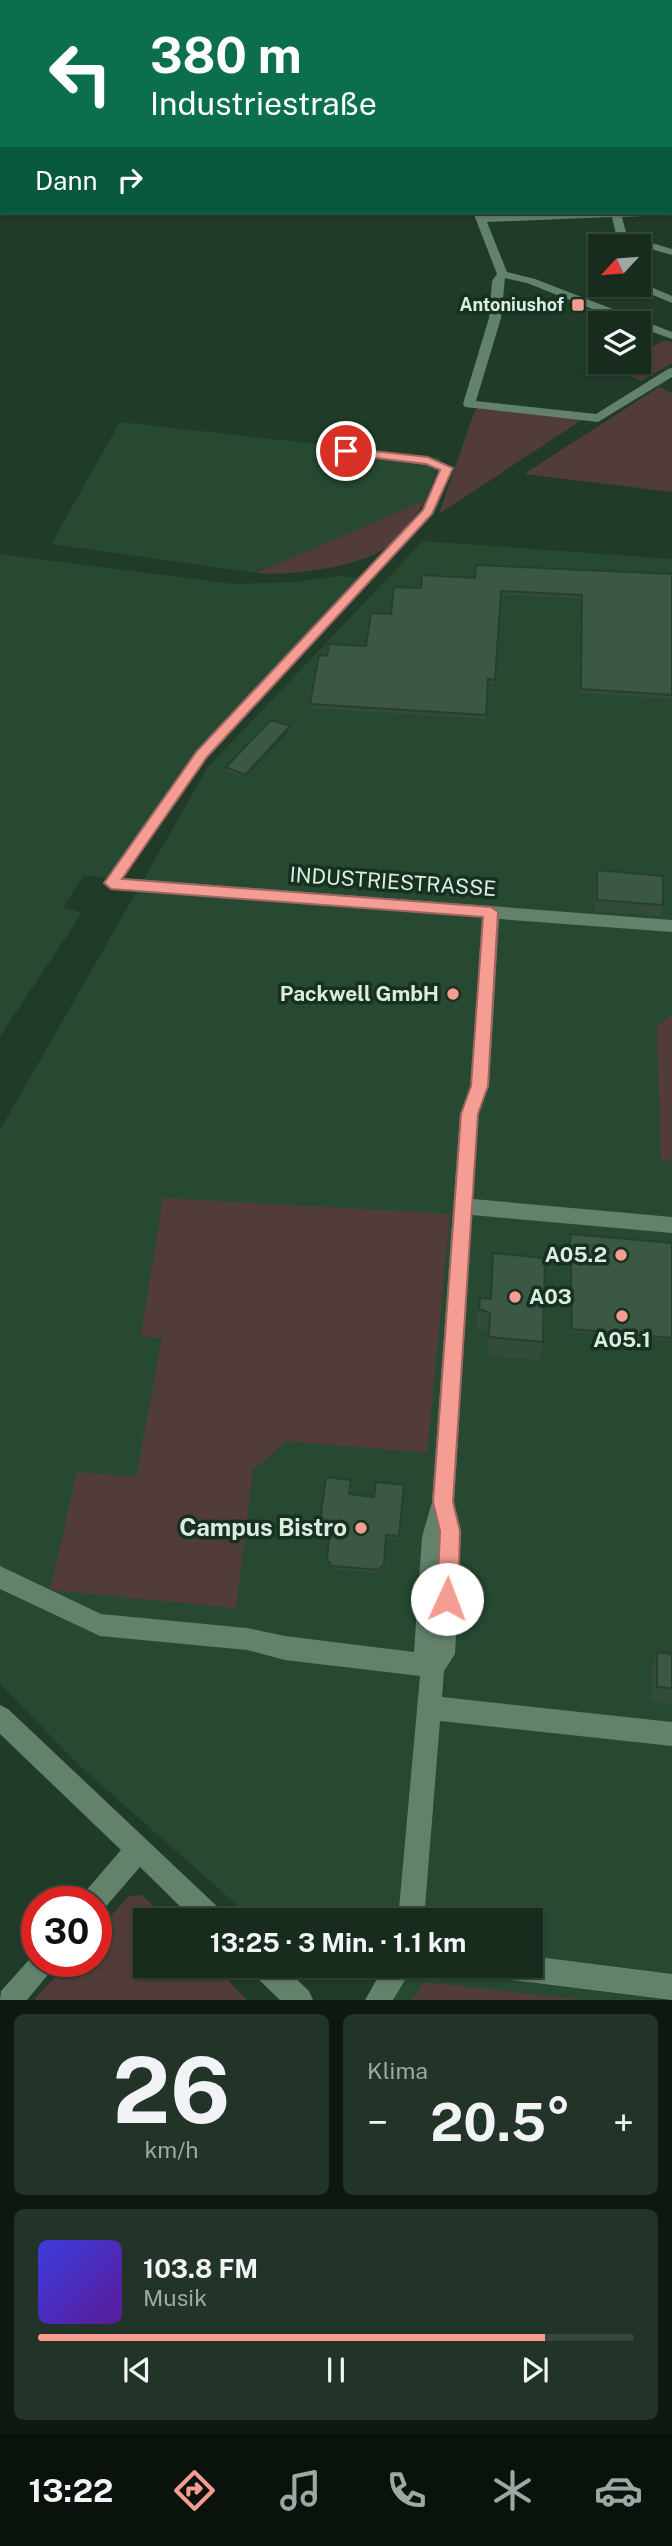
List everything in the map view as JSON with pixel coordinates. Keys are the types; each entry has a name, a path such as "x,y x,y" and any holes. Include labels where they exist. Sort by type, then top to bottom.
{"street":[{"path":"502,274 480,215 548,214"},
{"path":"616,214 621,234"},
{"path":"651,246 672,252"},
{"path":"502,274 531,281 672,336"},
{"path":"502,274 498,281 495,318 469,404 598,418 672,372"},
{"path":"651,291 672,300"},
{"name":"INDUSTRIESTRASSE","path":"346,451 428,461 447,468 428,511 202,754 111,883 672,926"},
{"path":"412,1908 433,1666 443,1654 450,1531 443,1502 469,1114 480,1086 491,912"},
{"path":"463,1206 672,1225"},
{"path":"0,1577 100,1625 247,1639 285,1648 433,1666"},
{"path":"430,1708 672,1734"},
{"path":"0,1717 200,1908"},
{"path":"107,1886 138,1850"},
{"path":"543,1971 672,1987"},
{"path":"10,2000 29,1977"},
{"path":"276,1978 300,2000"},
{"path":"378,2000 392,1978"}],"shaded area":[{"path":"665,340 672,342 672,363 641,381 625,374 651,374 651,348"},
{"path":"659,387 672,393 672,492 524,474"},
{"path":"479,408 583,419 439,514 475,410"},
{"path":"120,422 441,458 426,500 256,573 51,544"},
{"path":"426,500 399,536 377,553 325,568 286,573 256,573"},
{"path":"423,541 672,559 672,2000 396,2000 375,1978 543,1978 543,1908 240,1908 80,1766 0,1684 0,1130 208,767"},
{"path":"0,554 234,584 295,582 338,576 363,578 197,751 108,878 84,875 63,907 82,913 0,1036"},
{"path":"672,1014 672,1161 661,1160 657,1026"},
{"path":"163,1198 450,1214 427,1453 287,1441 253,1470 236,1608 50,1590 77,1472 136,1477 162,1338 141,1336"},
{"path":"142,1895 156,1908 133,1908 133,1978 226,1978 247,2000 34,2000 55,1977 112,1977 112,1915 129,1896"},
{"path":"424,1982 584,2000 412,2000"}],"building":[{"path":"476,565 672,574 672,695 581,689 582,595 501,591 495,680 488,679 486,715 310,704 319,655 327,656 329,644 366,646 371,613 391,614 394,587 421,588 422,575 475,578"},
{"path":"271,720 290,726 245,775 226,767"},
{"path":"597,870 663,876 663,905 597,900"},
{"path":"571,1234 672,1243 672,1338 572,1329 571,1261 567,1261"},
{"name":"A03","path":"493,1253 545,1258 543,1342 489,1337 490,1313 479,1309 480,1298 491,1299"},
{"name":"Campus Bistro","path":"326,1477 351,1480 349,1494 374,1497 376,1482 404,1485 399,1536 386,1535 384,1565 378,1570 332,1566 327,1560 330,1529 321,1528 320,1521"},
{"path":"657,1652 672,1654 672,1688 657,1687"}],"place":[{"name":"Antoniushof","path":"578,305"},
{"name":"Packwell GmbH","path":"453,994"},
{"name":"A05.2","path":"621,1255"},
{"name":"A03","path":"515,1297"},
{"name":"A05.1","path":"622,1316"},
{"name":"Campus Bistro","path":"361,1528"}],"route":[{"path":"346,451 428,461 447,468 438,494 428,511 202,754 180,781 111,883 491,912 480,1086 469,1114 443,1502 450,1531 447,1599"}]}
